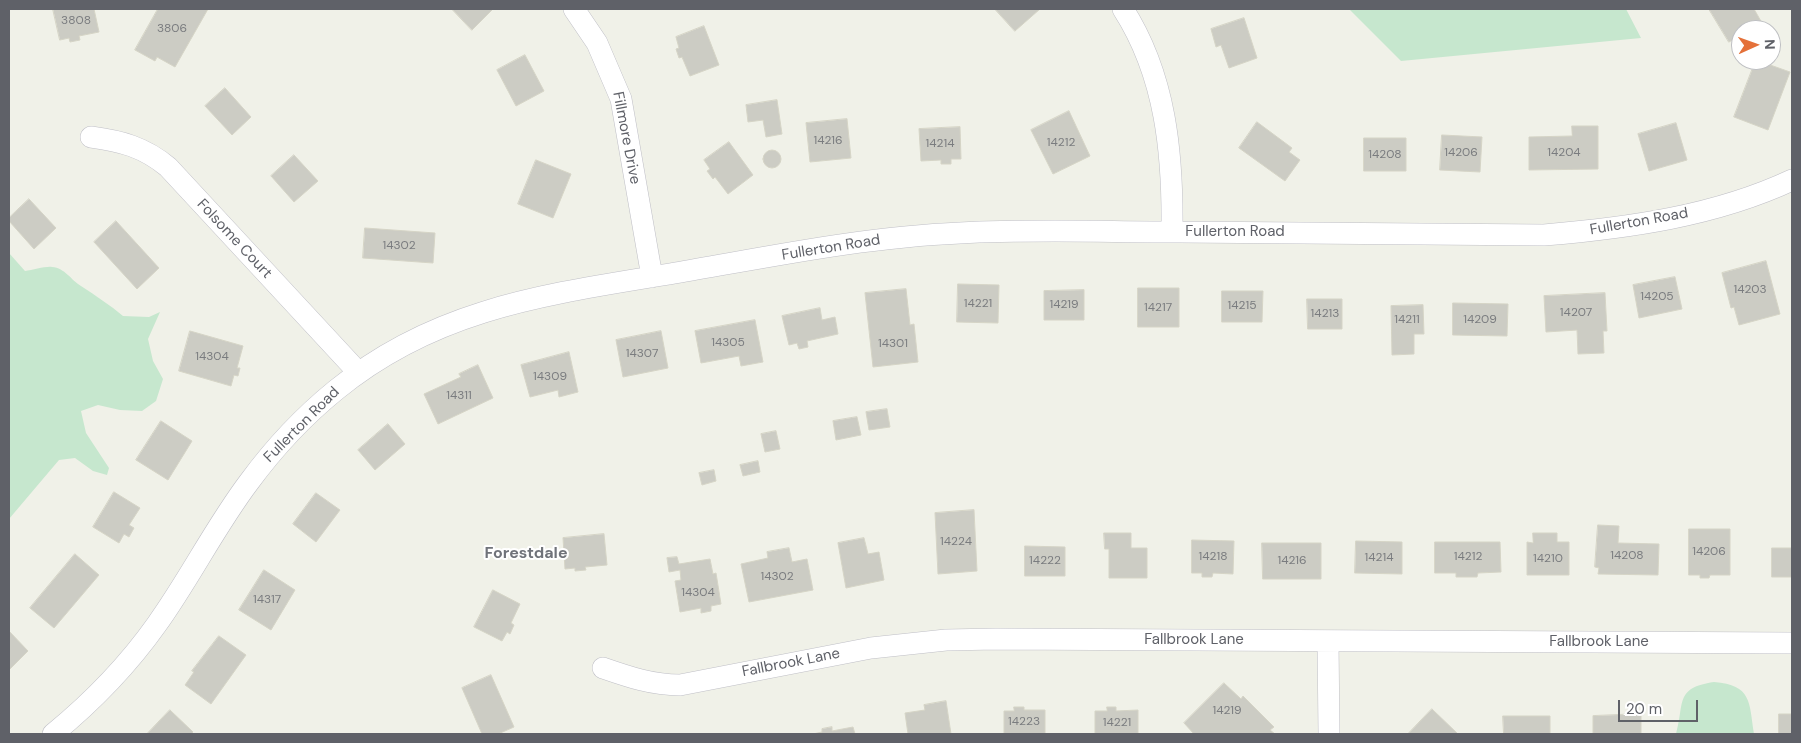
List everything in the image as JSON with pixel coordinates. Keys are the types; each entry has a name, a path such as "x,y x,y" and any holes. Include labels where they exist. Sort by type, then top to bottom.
{"street":[{"name":"Fillmore Drive","path":"574,9 597,42 621,98 652,277"},
{"path":"1123,9 1145,52 1160,96 1169,141 1172,232"},
{"name":"Folsome Court","path":"91,137 132,144 157,157 358,372"},
{"name":"Fullerton Road","path":"53,734 114,677 156,626 231,507 268,458 318,405 358,372 404,343 471,314 514,303 652,277 869,241 914,236 1049,231 1544,235 1609,229 1660,221 1724,205 1792,180"},
{"name":"Fallbrook Lane","path":"603,668 660,685 680,685 871,648 946,640 996,638 1792,643"},
{"path":"1328,641 1329,734"}],"green space":[{"path":"1349,9 1626,9 1641,38 1401,61"},
{"path":"9,253 25,271 49,267 61,270 77,284 123,316 149,317 160,312 148,339 153,361 163,379 156,401 142,411 120,410 98,405 81,411 86,433 109,468 107,475 93,471 75,458 59,460 9,519"},
{"path":"1714,682 1736,687 1742,691 1749,704 1754,734 1676,734 1681,706 1687,693 1692,688"}],"building":[{"path":"53,9 94,9 99,32 79,36 80,40 70,42 69,38 60,40"},
{"path":"158,9 208,9 175,67 157,57 155,61 135,50"},
{"path":"452,9 493,9 472,30"},
{"path":"995,9 1040,9 1015,31"},
{"path":"1709,9 1754,9 1760,20 1731,20 1731,41 1729,42"},
{"path":"1244,18 1257,58 1229,68 1221,45 1216,47 1211,29"},
{"path":"704,26 719,65 690,76 682,57 679,58 676,49 679,48 676,37"},
{"path":"525,55 544,91 516,106 497,70"},
{"path":"1781,69 1790,72 1768,130 1734,117 1752,70"},
{"path":"225,88 251,117 232,135 205,106"},
{"path":"777,100 782,134 766,137 763,120 748,122 746,105"},
{"path":"1069,111 1090,156 1053,174 1031,130"},
{"path":"847,119 851,158 810,162 806,123"},
{"path":"1257,122 1292,148 1289,152 1300,160 1285,181 1239,148"},
{"path":"1676,123 1687,160 1649,171 1638,134"},
{"path":"1572,126 1598,126 1598,169 1529,170 1529,137 1572,136"},
{"path":"960,127 961,159 951,159 951,164 941,164 941,160 921,161 919,129"},
{"path":"1442,135 1482,137 1480,172 1440,170"},
{"path":"1364,138 1406,138 1406,171 1364,171"},
{"path":"729,142 753,175 728,194 715,177 713,179 707,171 710,169 704,160"},
{"path":"772,150 778,153 781,159 778,165 772,168 766,165 763,159 766,153"},
{"path":"294,155 318,181 294,202 271,176"},
{"path":"536,160 571,174 553,218 518,204"},
{"path":"29,199 56,228 34,249 9,221 9,218"},
{"path":"116,221 159,268 137,289 94,242"},
{"path":"365,228 435,233 433,263 363,258"},
{"path":"1766,261 1780,314 1739,325 1734,307 1731,308 1722,273"},
{"path":"1675,277 1682,309 1639,318 1633,285"},
{"path":"958,284 999,285 998,323 957,322"},
{"path":"1138,288 1179,288 1179,327 1138,327"},
{"path":"906,289 910,325 914,324 918,362 873,367 865,293"},
{"path":"1084,290 1084,320 1044,320 1044,291"},
{"path":"1222,291 1263,291 1262,322 1222,322"},
{"path":"1605,293 1607,331 1603,331 1604,353 1578,354 1577,330 1546,332 1544,296"},
{"path":"1307,299 1342,299 1342,329 1308,329"},
{"path":"1453,303 1508,304 1507,336 1453,335"},
{"path":"1423,305 1424,334 1414,334 1414,354 1392,355 1391,306"},
{"path":"820,308 822,320 835,317 838,334 807,341 808,347 799,349 797,343 789,345 782,316"},
{"path":"755,320 763,362 741,366 739,356 701,363 695,331"},
{"path":"190,331 243,346 237,368 240,368 238,376 234,375 231,386 179,371"},
{"path":"661,331 668,368 623,377 616,340"},
{"path":"569,352 578,392 559,397 558,390 530,397 521,365"},
{"path":"478,365 493,398 438,424 424,394 461,377 459,374"},
{"path":"887,409 890,427 869,430 866,412"},
{"path":"857,417 861,435 836,440 833,421"},
{"path":"161,421 192,441 168,480 136,460"},
{"path":"388,424 405,444 375,470 358,450"},
{"path":"776,431 780,449 765,452 761,434"},
{"path":"758,461 760,472 743,476 740,465"},
{"path":"714,470 716,481 702,485 699,473"},
{"path":"114,492 140,508 129,525 134,528 129,537 124,534 119,543 93,527"},
{"path":"316,493 340,510 316,542 293,524"},
{"path":"974,510 977,571 938,574 935,513"},
{"path":"1598,525 1619,526 1618,543 1659,544 1658,575 1598,574 1599,568 1595,567"},
{"path":"1689,529 1730,529 1730,575 1710,575 1709,578 1700,578 1700,575 1689,575"},
{"path":"1104,533 1131,533 1131,548 1147,548 1147,578 1109,578 1109,549 1105,549"},
{"path":"1533,533 1557,533 1557,542 1569,542 1569,575 1527,575 1527,542 1533,543"},
{"path":"604,534 607,565 585,567 586,570 575,571 575,568 565,569 563,538"},
{"path":"864,538 868,554 879,552 884,580 846,588 838,543"},
{"path":"1192,540 1234,541 1233,574 1213,573 1212,577 1202,577 1202,573 1192,573"},
{"path":"1356,541 1402,542 1402,574 1355,573"},
{"path":"1435,542 1500,542 1501,572 1478,573 1477,577 1456,577 1456,573 1435,573"},
{"path":"1262,543 1321,543 1321,579 1263,579"},
{"path":"1025,546 1065,547 1065,576 1025,576"},
{"path":"789,548 792,562 807,559 813,590 749,602 741,564 768,558 767,552"},
{"path":"1772,548 1792,548 1792,577 1772,577"},
{"path":"75,554 99,575 54,628 30,608"},
{"path":"677,557 679,564 710,559 713,574 716,573 721,604 711,606 711,611 701,613 701,608 680,612 675,581 681,580 680,570 669,572 667,558"},
{"path":"264,570 295,590 271,630 239,610"},
{"path":"493,590 520,604 511,623 514,625 510,634 507,632 502,641 474,627"},
{"path":"9,631 28,651 9,670"},
{"path":"219,636 246,655 211,704 185,685 194,672 192,671"},
{"path":"491,675 514,727 498,734 482,734 462,688"},
{"path":"1224,683 1241,699 1243,696 1274,727 1270,730 1275,734 1194,734 1184,723"},
{"path":"946,701 951,734 908,734 905,713 925,710 924,705"},
{"path":"1014,707 1024,707 1024,710 1045,710 1045,734 1004,734 1004,711 1014,711"},
{"path":"1107,707 1116,707 1116,711 1138,710 1138,734 1095,734 1095,711 1107,711"},
{"path":"1432,709 1458,734 1408,734"},
{"path":"170,710 193,732 191,734 147,734"},
{"path":"1641,714 1641,734 1593,734 1593,716"},
{"path":"1779,714 1792,714 1792,734 1779,734"},
{"path":"1503,716 1550,716 1550,734 1504,734"},
{"path":"832,727 832,731 853,727 855,734 813,734 822,732 822,729"}],"district":[{"name":"Forestdale","path":"526,554"}]}
